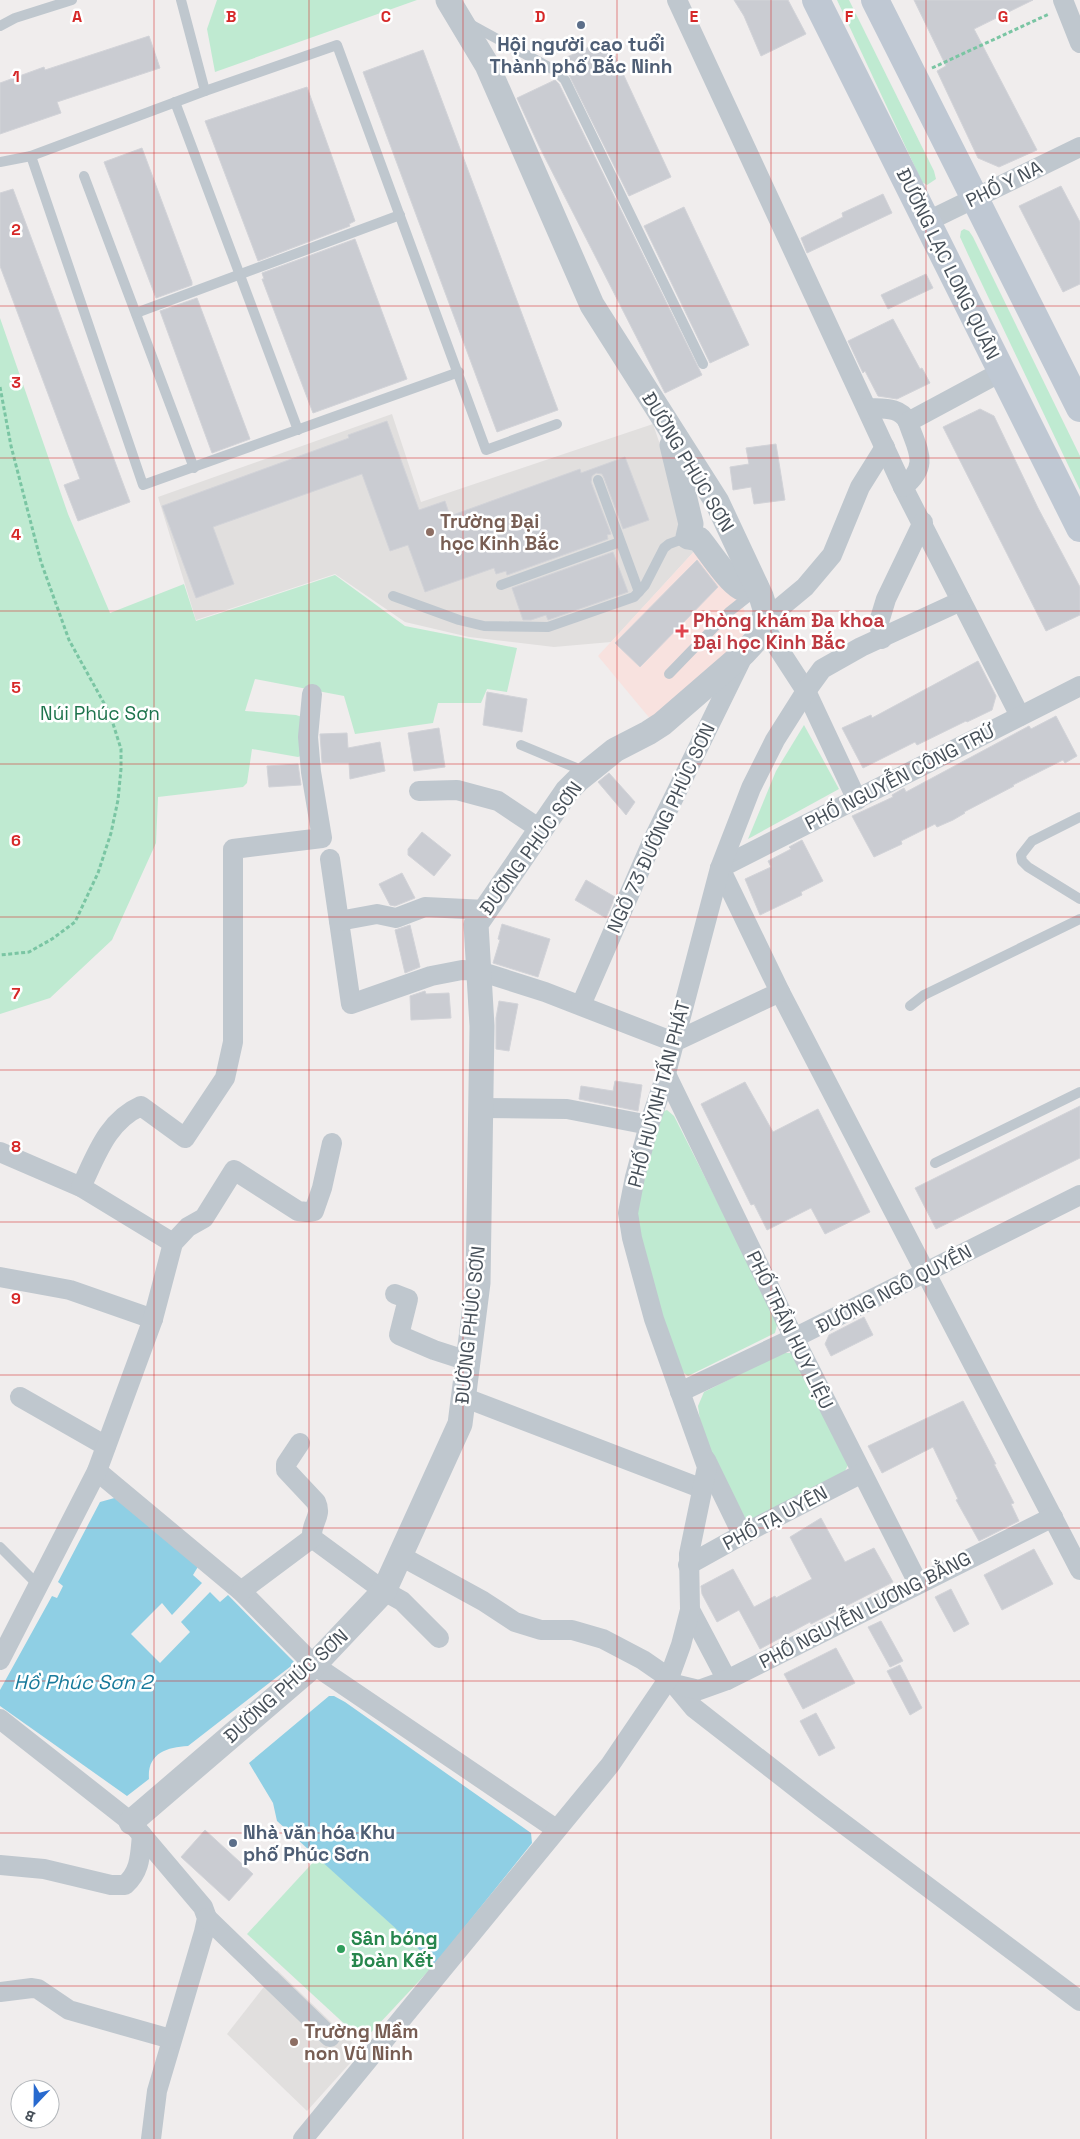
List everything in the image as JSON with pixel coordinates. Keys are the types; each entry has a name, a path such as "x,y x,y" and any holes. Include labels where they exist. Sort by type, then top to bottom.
{"main road":[{"name":"ĐƯỜNG LẠC LONG QUÂN","path":"816,0 1080,528"},
{"path":"875,0 1080,408"}],"street":[{"path":"678,0 903,486 923,522 1020,716"},
{"path":"1059,6 1080,43"},
{"name":"ĐƯỜNG PHÚC SƠN","path":"137,1829 314,1665 384,1591 460,1424 478,1284 482,1026 476,924 567,792 587,772 615,750 662,724 744,653 756,640 764,623 765,609 757,588 717,502 592,305 487,65 454,9"},
{"name":"PHỐ Y NA","path":"928,221 1080,148"},
{"path":"908,422 1001,372"},
{"path":"867,408 898,411 904,415 908,422 920,466 916,476 903,486"},
{"path":"667,424 691,524 688,537 699,539 720,567 740,588 757,588"},
{"path":"857,800 806,691 764,623 818,574 832,554 860,487 885,447"},
{"path":"882,639 879,622 886,599 923,522"},
{"name":"PHỐ HUỲNH TẤN PHÁT","path":"303,2139 610,1766 671,1681 690,1610 688,1565 707,1472 706,1459 654,1319 629,1225 628,1214 635,1177 649,1125 666,1074 720,868 762,763 806,691 822,669 961,601"},
{"name":"NGÕ 73 ĐƯỜNG PHÚC SƠN","path":"581,1005 652,840 744,653"},
{"name":"PHỐ NGUYỄN CÔNG TRỨ","path":"720,868 1080,686"},
{"path":"80,1187 109,1130 120,1118 142,1106 185,1138 225,1078 233,1042 233,849 322,838 311,772 308,737 312,694"},
{"path":"419,791 457,790 498,801 540,829"},
{"path":"330,859 351,1004 431,976 462,970 479,971 581,1005 674,1042 780,992"},
{"path":"720,868 780,992 1080,1570"},
{"path":"339,921 377,914 396,918 425,907 486,910"},
{"name":"PHỐ TRẦN HUY LIỆU","path":"666,1074 794,1338 918,1583"},
{"path":"481,1108 567,1109 649,1125"},
{"path":"2,1650 97,1471 153,1319 174,1243 188,1226 204,1218 234,1170 298,1210 314,1211 322,1188 332,1143"},
{"path":"0,1152 80,1187 174,1243"},
{"name":"ĐƯỜNG NGÔ QUYỀN","path":"680,1392 927,1273 1080,1195"},
{"path":"0,1277 70,1290 153,1319"},
{"path":"395,1294 408,1299 399,1335 468,1362"},
{"path":"20,1397 106,1446"},
{"path":"463,1397 702,1489"},
{"path":"300,1443 286,1464 286,1470 316,1502 319,1508 319,1514 311,1530 312,1538 384,1591 402,1601 439,1638"},
{"path":"706,1459 742,1534"},
{"path":"97,1471 241,1591 314,1665 556,1830"},
{"name":"PHỐ TẠ UYÊN","path":"688,1565 742,1534 862,1473"},
{"name":"PHỐ NGUYỄN LƯƠNG BẰNG","path":"671,1681 699,1690 726,1680 1053,1517"},
{"path":"241,1591 312,1538"},
{"path":"399,1555 483,1601 515,1622 541,1630 572,1630 603,1639 643,1660 671,1681 694,1708 821,1807 1080,2001"},
{"path":"690,1610 726,1680"},
{"path":"0,1719 137,1829 203,1907 207,1918 330,2037"},
{"path":"0,1865 44,1869 111,1885 125,1885 134,1877 138,1863 137,1829"},
{"path":"151,2139 157,2091 207,1918"},
{"path":"0,1992 38,1989 69,2010 172,2039"}],"lane":[{"path":"0,26 15,18 72,0"},
{"path":"181,0 205,91"},
{"path":"184,12 188,0"},
{"path":"454,9 556,71 565,80 703,364"},
{"path":"0,162 31,156 205,91 337,45 459,372 486,450 557,424"},
{"path":"175,102 298,430"},
{"path":"31,156 143,486 459,372"},
{"path":"84,176 194,468"},
{"path":"136,313 400,215"},
{"path":"598,480 639,592"},
{"path":"393,596 460,620 484,626 537,628 569,621 624,601 639,592 664,548 669,544 688,537"},
{"path":"501,586 620,542"},
{"path":"669,674 729,612 757,588"},
{"path":"521,745 587,772"},
{"path":"1080,817 1032,841 1021,855 1022,861 1028,868 1080,899"},
{"path":"910,1006 924,995 1080,919"},
{"path":"935,1163 1080,1092"},
{"path":"0,1547 38,1585"}],"path":[{"path":"926,70 1059,6"},
{"path":"0,387 11,446 44,570 69,640 110,714 120,749 121,770 112,833 98,873 75,922 52,939 29,952 0,955"}],"shaded area":[{"name":"Trường Đại học Kinh Bắc","path":"392,414 421,502 653,424 685,518 699,546 611,642 554,647 469,637 405,622 335,574 196,620 158,497"},
{"name":"Phòng khám Đa khoa Đại học Kinh Bắc","path":"699,546 744,609 746,621 742,641 652,721 598,656"},
{"name":"Trường Mầm non Vũ Ninh","path":"277,1970 361,2051 307,2111 227,2034"}],"green space":[{"path":"217,0 417,0 215,72 207,29"},
{"path":"837,0 849,0 934,171 936,179 927,185 922,182"},
{"path":"964,229 969,231 973,237 1080,456 1080,490 960,237 961,231"},
{"name":"Núi Phúc Sơn","path":"0,318 68,514 110,613 184,584 196,621 335,575 405,626 517,648 507,692 487,689 481,703 438,703 433,723 355,734 344,696 255,679 245,711 302,717 303,755 298,757 252,749 247,783 243,787 158,797 156,843 112,940 50,998 0,1014"},
{"path":"804,725 839,789 748,839 776,771"},
{"path":"667,1110 674,1116 778,1321 775,1333 688,1376 678,1369 637,1227 637,1210 660,1113"},
{"path":"782,1353 796,1353 849,1463 843,1475 748,1524 702,1435 698,1406 704,1392"},
{"name":"Sân bóng Đoàn Kết","path":"318,1857 435,1964 363,2041 247,1934"}],"water":[{"name":"Hồ Phúc Sơn 2","path":"118,1497 199,1565 193,1575 202,1583 172,1615 162,1603 131,1634 160,1663 190,1632 181,1622 210,1592 220,1602 228,1595 295,1663 188,1746 165,1750 151,1763 149,1779 127,1796 0,1706 0,1690 52,1596 57,1598 63,1586 58,1582 100,1502"},
{"path":"329,1696 334,1696 345,1702 531,1833 532,1843 435,1964 277,1821 273,1803 249,1763"}],"building":[{"path":"734,0 788,0 806,34 761,56 744,16"},
{"path":"914,0 1033,0 974,29 1037,150 999,167 978,158 937,71 946,66"},
{"path":"149,36 160,68 57,102 61,113 0,134 0,83 44,67 45,70"},
{"path":"607,39 671,177 629,196 568,73 573,71 567,57"},
{"path":"423,50 558,410 497,432 363,72"},
{"path":"555,80 559,84 702,375 665,393 540,148 517,98"},
{"path":"307,87 355,221 349,224 350,226 258,261 205,121"},
{"path":"142,148 192,282 192,285 156,298 104,162"},
{"path":"1061,186 1080,222 1080,284 1063,292 1019,206"},
{"path":"13,189 130,502 78,521 64,485 80,479 0,266 0,193"},
{"path":"883,194 892,213 807,253 801,238 843,217 842,213"},
{"path":"684,207 749,345 710,363 644,226"},
{"path":"355,239 407,379 313,413 262,279 264,279 262,273"},
{"path":"926,274 933,288 888,309 881,295"},
{"path":"197,298 250,439 212,453 160,311"},
{"path":"893,319 920,369 922,368 930,383 897,399 878,396 865,371 863,373 848,341"},
{"path":"980,409 994,416 1038,508 1080,587 1080,615 1046,631 943,427"},
{"path":"387,421 419,510 445,501 450,516 580,469 581,473 625,457 649,520 623,529 604,478 602,474 596,473 592,476 591,482 611,534 607,535 608,539 507,575 506,571 496,574 494,568 425,592 408,545 390,551 362,474 213,527 234,584 196,598 162,506 349,438 348,435"},
{"path":"776,444 785,500 754,504 751,487 733,490 730,467 749,464 746,448"},
{"path":"613,552 628,592 548,620 546,615 531,620 523,620 512,588"},
{"path":"697,560 718,587 640,667 615,643"},
{"path":"978,661 996,696 992,710 917,745 915,742 863,768 842,728 871,715 872,718"},
{"path":"487,692 527,699 522,732 483,725"},
{"path":"1056,716 1077,756 1065,763 1063,760 1013,785 953,820 937,827 935,824 901,841 902,844 874,857 852,816 893,797 892,795 904,788 906,792 1029,726 1031,729"},
{"path":"439,728 445,767 414,771 408,733"},
{"path":"347,733 348,748 380,742 385,771 350,779 349,763 322,763 320,734"},
{"path":"298,764 301,785 269,787 267,766"},
{"path":"609,773 635,802 626,815 598,782"},
{"path":"422,832 451,855 434,876 408,855 408,849"},
{"path":"802,840 823,881 801,892 802,895 760,915 745,879 771,867 768,861 791,849 789,847"},
{"path":"402,873 415,898 395,906 390,905 379,884"},
{"path":"586,880 615,897 606,918 575,900"},
{"path":"502,924 550,939 538,977 493,963 500,940 498,939"},
{"path":"410,925 420,967 405,973 395,930"},
{"path":"425,991 426,994 449,993 451,1018 411,1020 410,996"},
{"path":"499,1001 518,1004 509,1051 496,1049 496,1018"},
{"path":"615,1081 642,1085 638,1111 579,1099 581,1086 613,1091"},
{"path":"745,1082 773,1132 818,1109 870,1212 825,1234 811,1208 767,1230 754,1204 751,1205 701,1104"},
{"path":"1080,1106 1080,1158 936,1229 915,1188"},
{"path":"864,1317 873,1335 831,1356 825,1344 829,1335"},
{"path":"963,1401 996,1464 994,1464 1014,1503 1011,1504 1019,1521 979,1541 956,1500 958,1499 933,1447 882,1473 868,1446"},
{"path":"821,1518 845,1562 874,1548 893,1582 811,1624 810,1622 760,1649 739,1610 717,1622 702,1594 701,1586 733,1569 754,1607 812,1579 790,1537"},
{"path":"1034,1549 1053,1584 1002,1610 984,1575"},
{"path":"951,1589 969,1624 954,1632 935,1597"},
{"path":"881,1621 903,1661 890,1667 868,1627"},
{"path":"836,1648 855,1683 803,1709 784,1674"},
{"path":"900,1665 922,1708 910,1715 887,1671"},
{"path":"816,1713 835,1748 819,1756 800,1721"},
{"path":"205,1830 253,1874 229,1901 181,1857"}],"place":[{"name":"Hội người cao tuổi Thành phố Bắc Ninh","path":"581,25"},
{"name":"Trường Đại học Kinh Bắc","path":"430,532"},
{"name":"Phòng khám Đa khoa Đại học Kinh Bắc","path":"682,631"},
{"name":"Nhà văn hóa Khu phố Phúc Sơn","path":"233,1843"},
{"name":"Sân bóng Đoàn Kết","path":"341,1949"},
{"name":"Trường Mầm non Vũ Ninh","path":"294,2042"}]}
